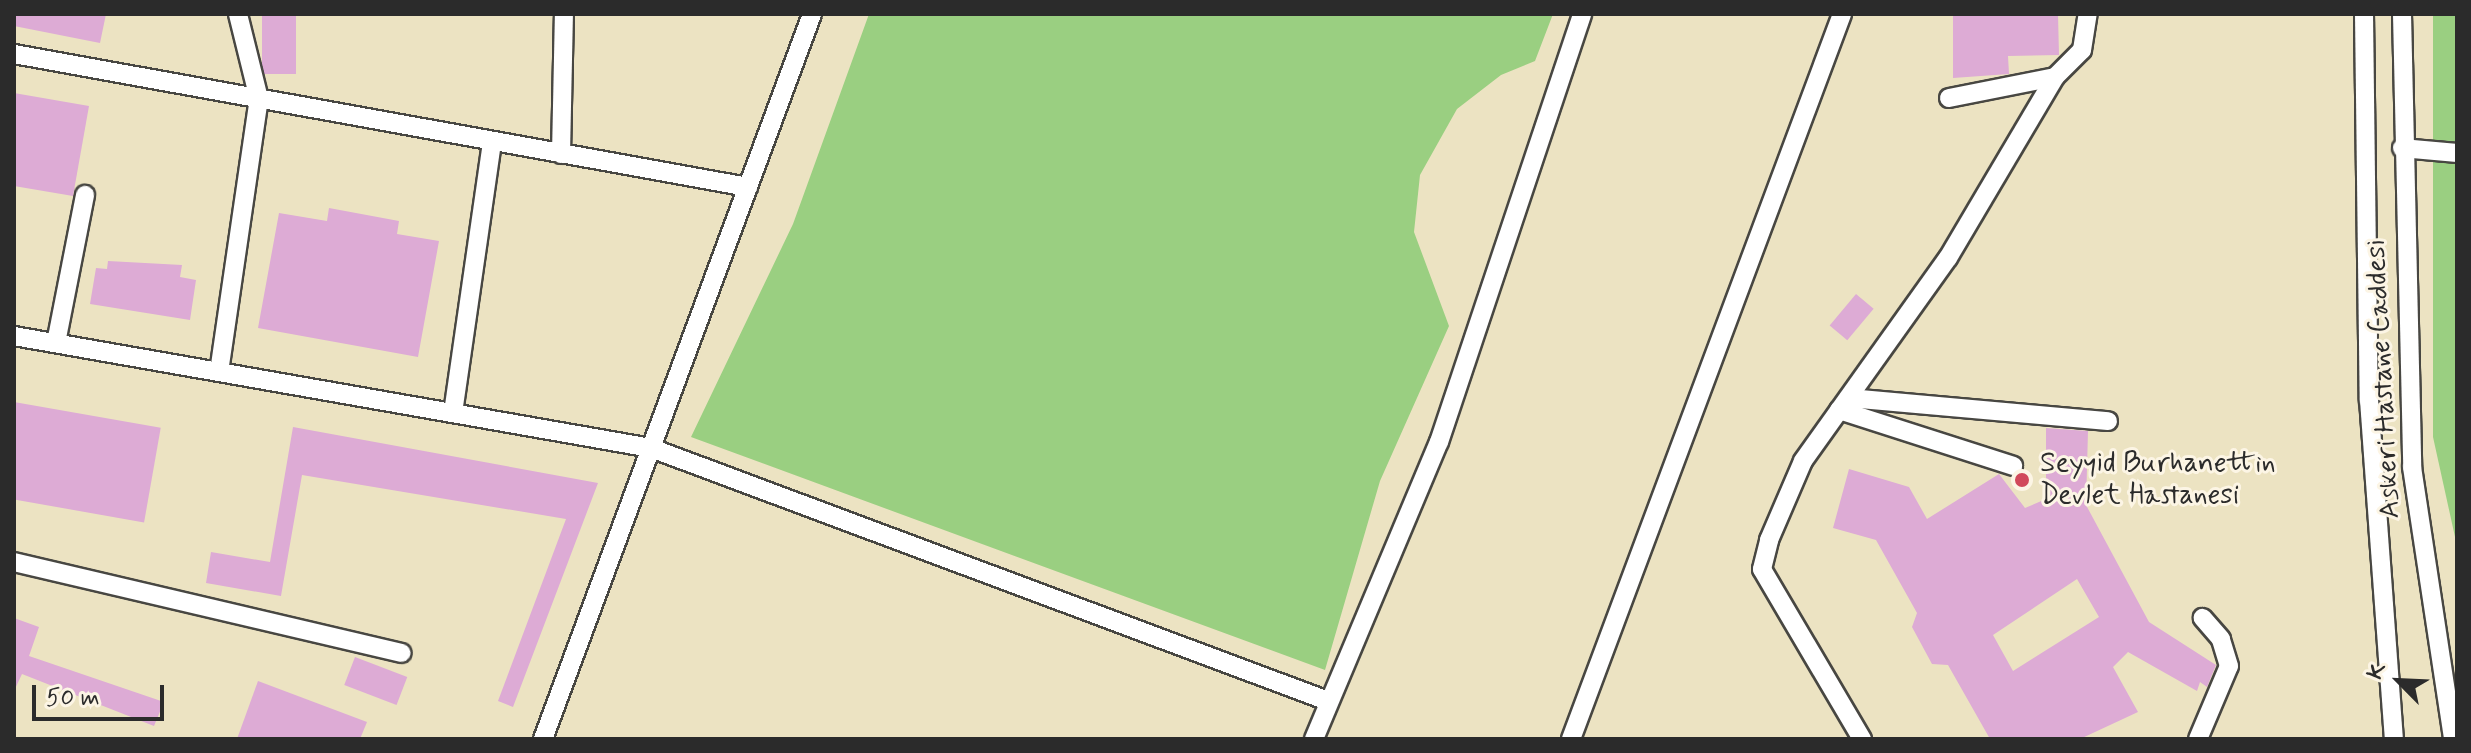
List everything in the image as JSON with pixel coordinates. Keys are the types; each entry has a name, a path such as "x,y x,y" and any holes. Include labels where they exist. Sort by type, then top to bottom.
{"street":[{"path":"219,372 259,99 238,14"},
{"path":"561,154 564,14"},
{"path":"543,739 812,14"},
{"path":"1314,739 1439,442 1582,14"},
{"path":"1571,739 1842,14"},
{"path":"1862,739 1762,569 1791,484 1956,246 2055,77 2082,50 2088,14"},
{"name":"Askeri Hastane Caddesi","path":"2364,14 2369,400 2394,739"},
{"name":"Askeri Hastane Caddesi","path":"2402,14 2402,148 2412,467 2453,739"},
{"path":"14,54 748,187"},
{"path":"1949,98 2055,77"},
{"path":"453,413 492,142"},
{"path":"2402,148 2457,153"},
{"path":"56,343 85,195"},
{"path":"14,336 651,448 1328,701"},
{"path":"1844,404 2108,421"},
{"path":"1844,404 2013,466"},
{"path":"14,562 401,653"},
{"path":"2198,739 2229,666 2221,639 2203,618"}],"green space":[{"path":"869,14 1553,14 1535,61 1501,75 1457,109 1420,175 1414,232 1449,326 1380,481 1325,670 691,437 793,224"},
{"path":"2433,14 2457,14 2457,546 2433,437"}],"building":[{"path":"14,14 106,14 100,43 14,26"},
{"path":"262,14 296,14 296,74 262,74"},
{"path":"1953,14 2058,14 2059,55 2008,56 2009,74 1953,78"},
{"path":"14,93 89,106 73,196 14,186"},
{"path":"329,208 399,221 397,234 439,241 418,357 258,328 279,213 327,221"},
{"path":"108,261 182,265 180,277 196,280 190,320 90,304 96,268 107,269"},
{"path":"1856,294 1874,309 1847,340 1830,325"},
{"path":"14,402 161,428 144,522 14,499"},
{"path":"293,427 598,483 513,707 498,701 566,519 302,475 281,596 206,583 211,552 270,562"},
{"path":"2046,428 2088,431 2086,505 2149,622 2216,665 2207,687 2200,682 2197,691 2128,652 2113,667 2138,712 2080,739 1990,739 1948,665 1932,664 1912,627 1917,613 1876,540 1833,528 1849,469 1909,487 1927,519 1999,474 2025,508 2046,499","holes":["2077,579 2099,617 2013,671 1993,635"]},
{"path":"14,618 39,627 29,656 164,702 154,726 22,674 14,691"},
{"path":"355,657 407,677 397,705 344,685"},
{"path":"258,681 367,722 360,739 237,739"}],"place":[{"name":"Seyyid Burhanettin Devlet Hastanesi","path":"2022,480"}]}
